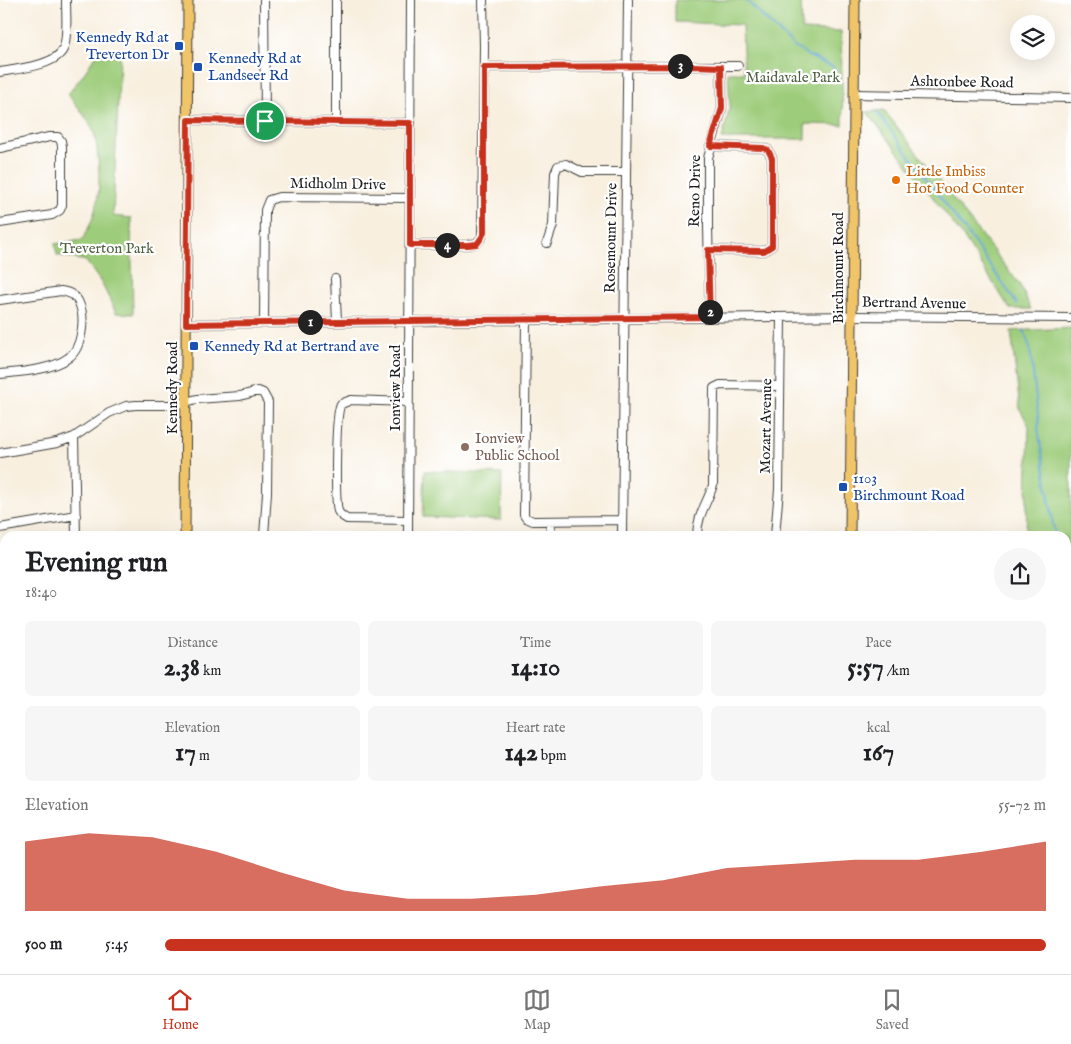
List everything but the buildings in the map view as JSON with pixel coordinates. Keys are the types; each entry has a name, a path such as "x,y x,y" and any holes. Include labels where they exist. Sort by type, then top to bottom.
{"main road":[{"name":"Kennedy Road","path":"185,531 188,0"},
{"name":"Birchmount Road","path":"850,531 855,0"}],"street":[{"path":"0,72 49,62 60,54 64,45 66,0"},
{"path":"264,0 265,121"},
{"path":"336,0 336,122"},
{"name":"Ionview Road","path":"408,531 411,0"},
{"path":"410,245 477,244 482,237 483,0"},
{"name":"Rosemount Drive","path":"622,531 628,0"},
{"path":"484,67 738,66"},
{"name":"Reno Drive","path":"710,317 708,158 722,108 721,67"},
{"name":"Ashtonbee Road","path":"854,94 1071,98"},
{"path":"188,120 410,123"},
{"path":"0,148 49,137 61,140 62,146 62,205 57,213 0,223"},
{"path":"708,250 764,251 772,246 773,242 771,227 772,158 770,152 763,148 710,146"},
{"path":"547,243 553,224 554,173 558,166 566,164 582,172 626,172"},
{"name":"Midholm Drive","path":"264,322 265,210 269,200 278,197 410,198"},
{"path":"335,279 337,322"},
{"path":"0,300 61,290 69,292 79,302 81,323 79,344 67,360 57,364 0,374"},
{"name":"Bertrand Avenue","path":"186,324 852,316 1071,318"},
{"name":"Mozart Avenue","path":"775,531 778,490 781,317"},
{"path":"526,319 524,515 529,520 551,522 622,520"},
{"path":"697,531 701,510 713,485 714,388 720,385 780,386"},
{"path":"0,453 57,444 74,437 118,408 136,405 172,405 197,399 240,396 258,391 267,397 268,402 267,493 264,531"},
{"path":"408,402 351,400 341,404 338,413 337,467 338,505 342,517 347,519 408,520"},
{"path":"74,437 76,531"},
{"path":"0,528 76,515"},
{"path":"550,531 551,522"}],"green space":[{"name":"Maidavale Park","path":"675,0 801,0 802,30 841,32 843,125 805,124 805,139 722,139 730,106 728,73 744,73 742,25 675,22"},
{"name":"Treverton Park","path":"96,55 120,56 113,216 131,218 133,314 116,313 102,284 86,261 57,255 55,244 82,240 95,211 99,170 97,144 87,119 68,94"},
{"path":"884,110 1020,285 1031,309 1010,309 964,238 867,112"},
{"path":"1071,328 1071,531 1026,531 1029,426 1020,409 1011,331"},
{"path":"425,471 502,474 501,520 423,517"}],"waterway":[{"path":"746,0 793,46 833,67 836,71"},
{"path":"877,112 976,245 1017,304"},
{"path":"1024,330 1030,348 1038,428 1054,531"}],"place":[{"name":"Kennedy Rd at Treverton Dr","path":"179,46"},
{"name":"Kennedy Rd at Landseer Rd","path":"198,67"},
{"name":"Little Imbiss Hot Food Counter","path":"896,180"},
{"name":"Kennedy Rd at Bertrand ave","path":"194,346"},
{"name":"Ionview Public School","path":"465,447"},
{"name":"1103 Birchmount Road","path":"843,487"}],"route":[{"path":"484,67 721,67 722,108 710,146 755,147 763,148 770,152 772,158 771,227 773,242 772,246 764,251 751,249 708,250 710,317 186,324 188,120 265,121 410,123 410,245 477,244 484,232 484,67"}]}
